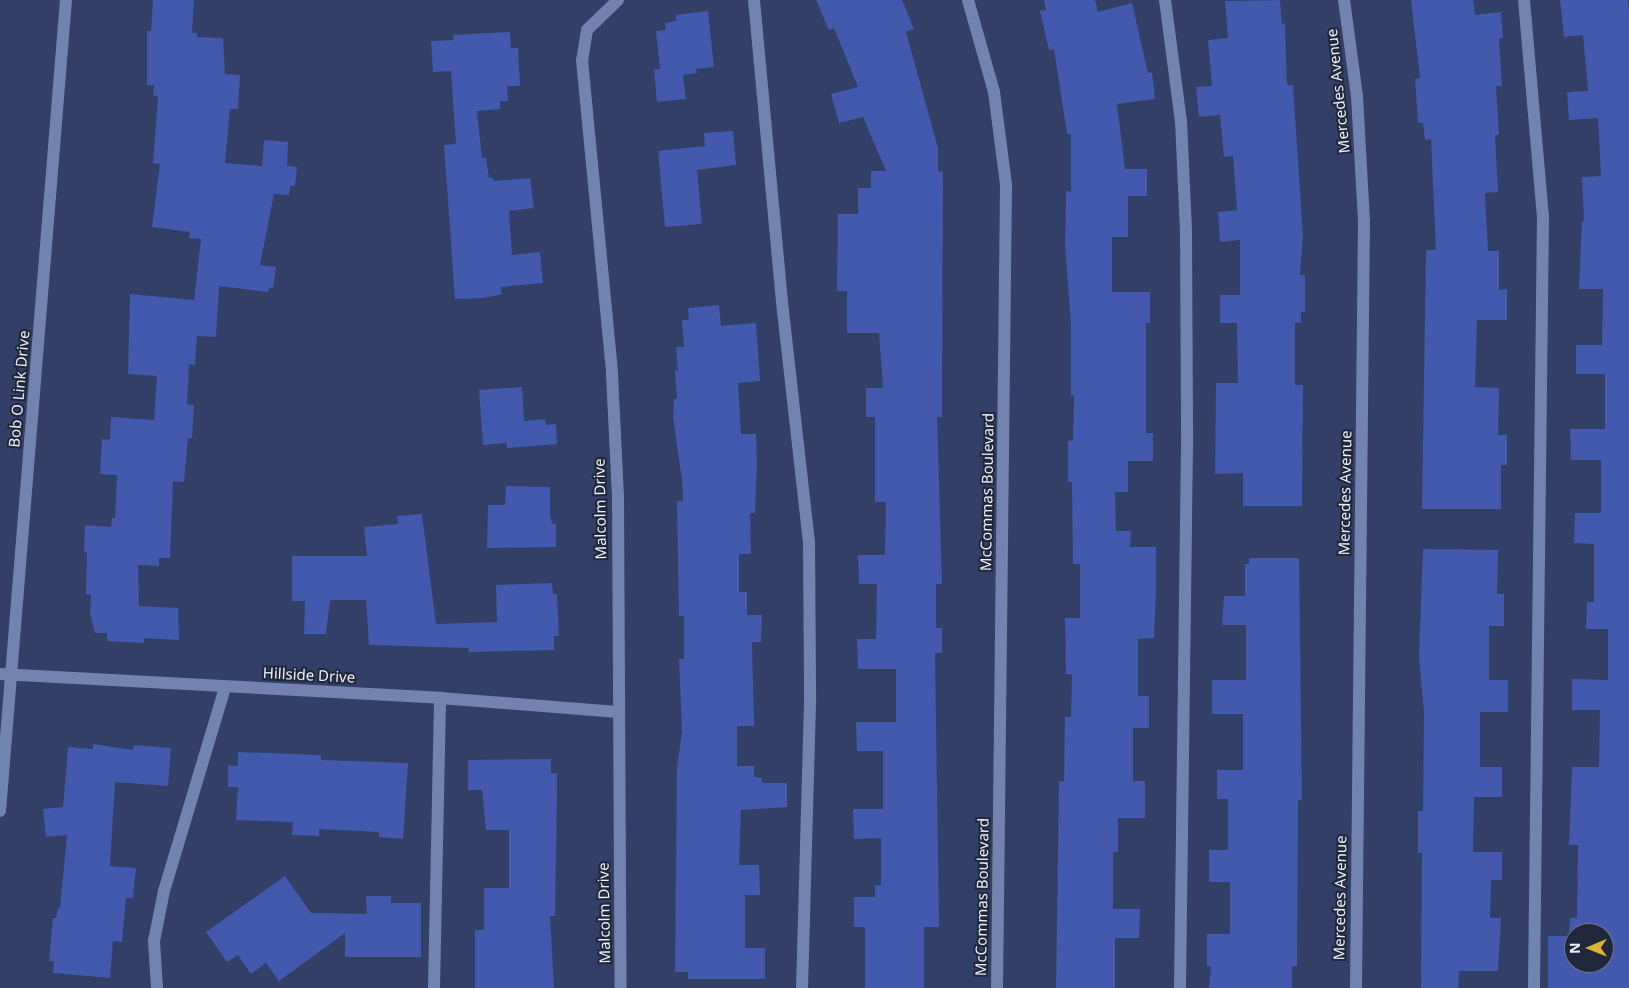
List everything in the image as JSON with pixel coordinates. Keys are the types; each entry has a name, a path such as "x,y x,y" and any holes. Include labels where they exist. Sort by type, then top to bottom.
{"street":[{"name":"Bob O Link Drive","path":"0,811 6,674 66,0"},
{"name":"Malcolm Drive","path":"618,0 587,30 582,60 612,374 618,496 617,712 621,988"},
{"path":"754,0 782,311 809,541 810,703 802,988"},
{"name":"McCommas Boulevard","path":"968,0 994,92 1006,184 997,988"},
{"path":"1165,0 1181,121 1186,233 1187,445 1180,988"},
{"name":"Mercedes Avenue","path":"1344,0 1357,96 1364,221 1356,988"},
{"path":"1524,0 1543,225 1534,988"},
{"name":"Hillside Drive","path":"6,674 225,688 440,698 617,712"},
{"path":"157,988 154,941 164,891 225,688"},
{"path":"434,988 440,698"}],"building":[{"path":"153,0 194,0 192,33 197,33 197,37 223,38 225,74 240,75 238,109 230,109 225,163 262,166 264,140 288,142 287,166 297,167 295,186 290,186 289,195 274,194 260,265 276,267 273,288 269,288 268,292 219,286 216,337 197,336 195,365 189,364 187,404 194,405 192,439 188,438 184,482 173,481 170,558 159,558 159,566 138,565 139,606 178,608 179,640 144,638 144,643 107,641 107,633 95,633 90,613 91,595 86,594 87,552 84,552 85,525 111,527 112,518 115,518 117,475 100,474 102,439 110,440 111,417 154,420 157,376 128,374 130,294 194,300 201,239 189,238 190,232 152,227 160,164 153,163 158,96 153,96 154,85 147,85 147,31 151,31"},
{"path":"816,0 902,0 914,29 906,32 938,148 938,172 943,171 942,417 937,417 942,584 936,584 936,628 942,628 942,653 935,653 939,927 924,927 924,988 865,988 865,927 854,927 854,897 875,897 875,885 881,885 881,838 854,839 853,809 883,809 883,751 857,751 856,722 896,722 896,669 858,669 857,639 876,639 877,584 859,584 858,555 885,555 886,502 875,502 875,417 866,417 866,388 883,388 879,333 847,333 847,291 837,291 838,214 858,214 858,188 871,188 871,171 886,171 863,117 839,123 831,94 858,87 834,28 829,30"},
{"path":"1044,0 1095,0 1098,12 1132,3 1148,73 1152,72 1155,99 1117,104 1125,169 1147,169 1147,196 1128,196 1128,237 1112,237 1112,292 1150,292 1150,323 1146,323 1146,433 1153,433 1153,461 1128,461 1128,492 1115,492 1116,531 1131,531 1130,547 1156,547 1156,589 1154,638 1138,639 1138,696 1149,696 1149,728 1133,728 1133,781 1145,781 1145,818 1118,818 1118,852 1113,852 1113,909 1140,909 1139,938 1115,938 1115,988 1056,988 1059,781 1064,781 1065,717 1071,717 1072,674 1066,674 1065,618 1080,618 1080,564 1073,564 1072,482 1068,482 1068,441 1073,440 1074,395 1071,396 1071,323 1065,247 1066,191 1071,192 1071,134 1067,134 1054,49 1049,50 1040,11 1046,10"},
{"path":"1280,0 1282,24 1285,23 1287,85 1293,85 1303,236 1300,275 1305,275 1305,312 1301,312 1301,323 1295,323 1295,385 1303,385 1302,506 1243,506 1243,473 1215,474 1216,383 1238,383 1237,323 1220,323 1220,295 1240,295 1240,240 1220,242 1218,212 1237,210 1233,156 1224,157 1220,115 1199,117 1196,87 1212,86 1208,40 1228,38 1225,1"},
{"path":"1411,0 1473,0 1475,15 1501,12 1503,38 1499,39 1502,86 1496,86 1499,135 1495,135 1498,192 1485,193 1488,251 1499,251 1499,290 1507,289 1507,320 1477,320 1475,387 1499,388 1498,435 1507,435 1507,465 1501,465 1501,509 1422,509 1426,250 1436,250 1431,139 1425,140 1423,123 1418,123 1415,79 1420,78"},
{"path":"1560,0 1628,0 1629,988 1548,988 1548,936 1564,936 1564,973 1614,973 1614,923 1570,923 1570,918 1577,918 1578,845 1569,845 1572,767 1599,767 1600,710 1572,710 1572,679 1608,680 1608,629 1586,629 1587,602 1594,602 1594,544 1574,543 1575,513 1601,513 1601,460 1571,460 1570,429 1605,429 1605,374 1576,374 1576,345 1602,345 1603,289 1579,289 1582,221 1584,221 1582,177 1601,176 1598,118 1569,120 1567,92 1588,91 1583,35 1564,37"},
{"path":"708,11 714,67 696,69 697,73 683,75 686,99 657,102 654,69 660,69 656,31 666,30 665,23 676,21 676,15"},
{"path":"510,32 511,48 518,48 520,86 507,86 508,101 500,101 500,109 477,111 482,158 486,158 489,178 493,178 494,181 530,178 534,208 509,211 512,255 540,252 543,283 501,287 502,294 484,298 455,299 444,145 456,144 451,71 433,72 431,41 454,40 453,35"},
{"path":"733,131 736,165 697,170 702,224 665,227 658,151 705,146 704,133"},
{"path":"719,305 721,326 756,323 760,381 738,383 741,434 756,434 757,464 755,513 750,513 751,554 739,554 739,592 747,592 747,615 762,615 761,642 752,642 754,726 737,726 737,766 754,766 754,777 762,778 762,783 787,783 787,807 741,810 739,865 759,865 760,895 745,895 745,948 765,948 765,979 688,979 688,972 675,972 677,768 682,732 679,659 684,659 684,616 679,616 677,501 683,501 682,480 673,418 674,399 677,399 675,370 678,370 676,347 684,347 682,320 689,320 688,308"},
{"path":"522,387 524,421 545,419 546,425 556,424 557,444 507,448 506,443 483,445 479,390"},
{"path":"506,486 550,487 550,512 552,524 556,524 556,547 487,548 488,505 505,505"},
{"path":"422,514 436,624 497,622 496,585 552,583 553,594 557,594 559,636 554,636 554,650 468,652 469,648 369,645 366,600 330,600 326,634 304,634 305,601 292,601 292,556 367,556 364,527 398,524 397,516"},
{"path":"1423,549 1498,550 1497,594 1504,594 1504,626 1489,626 1489,680 1508,680 1508,712 1480,712 1480,767 1502,767 1502,797 1474,797 1473,852 1502,852 1502,880 1491,880 1490,918 1501,918 1498,971 1459,971 1458,988 1421,988 1422,853 1418,853 1418,811 1423,811 1424,712 1419,657"},
{"path":"1249,558 1299,558 1302,800 1298,800 1297,966 1292,966 1292,988 1209,988 1211,966 1207,966 1207,934 1230,934 1230,882 1209,882 1209,850 1228,850 1228,799 1217,799 1217,770 1243,770 1243,714 1212,714 1212,680 1246,680 1246,625 1222,625 1224,596 1245,596 1245,564 1249,564"},
{"path":"93,744 133,750 134,745 171,748 168,786 115,782 110,866 136,868 133,898 126,898 122,942 113,941 110,978 53,973 54,961 49,961 53,918 56,918 58,908 60,908 67,835 46,837 43,809 63,807 68,747 93,749"},
{"path":"238,752 321,755 321,760 408,763 403,839 379,837 379,832 319,829 319,836 292,835 293,822 236,820 238,787 228,787 228,765 238,766"},
{"path":"551,759 551,773 557,773 555,916 550,916 554,988 475,988 475,930 484,930 484,888 509,888 509,830 486,830 482,790 468,790 468,760"},
{"path":"285,876 311,913 367,914 366,896 391,896 391,903 421,903 421,957 345,957 345,933 279,981 266,963 251,974 238,955 227,962 206,932"}]}
